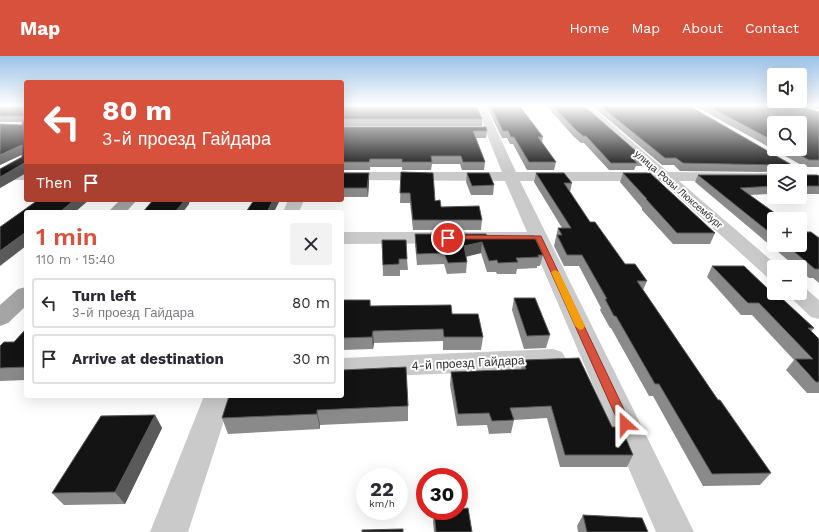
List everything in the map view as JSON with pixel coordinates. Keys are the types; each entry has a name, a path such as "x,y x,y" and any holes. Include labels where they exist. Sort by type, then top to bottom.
{"main road":[{"path":"118,210 127,202"},
{"path":"0,318 24,296"}],"street":[{"path":"483,127 511,176 675,532"},
{"name":"улица Розы Люксембург","path":"608,127 767,267"},
{"path":"0,173 20,162"},
{"path":"0,176 24,176"},
{"path":"344,176 767,177"},
{"path":"344,238 539,237"},
{"path":"805,300 819,312"},
{"name":"4-й проезд Гайдара","path":"344,368 594,357"},
{"path":"169,532 217,398"}],"building":[{"path":"0,127 24,127 24,163 0,177 0,169 22,157 22,145 0,155"},
{"path":"344,127 486,127 487,131 473,131 485,162 463,162 461,156 431,156 432,162 402,162 402,159 370,159 369,162 344,162"},
{"path":"501,127 536,127 543,137 538,137 556,162 529,162 514,137 511,137 508,131 503,131"},
{"path":"573,127 609,127 644,158 632,158 637,163 611,163 586,136 583,136"},
{"path":"627,127 727,127 767,151 767,156 776,156 790,164 683,163 676,158 665,158"},
{"path":"748,127 767,127 767,137"},
{"path":"807,127 819,127 819,160 809,160 802,156 807,156"},
{"path":"401,172 433,173 435,201 440,200 441,207 479,206 482,220 413,220 410,193 400,193"},
{"path":"344,173 369,173 367,188 344,188"},
{"path":"467,173 489,173 494,185 472,186"},
{"path":"536,173 564,173 572,183 564,183 590,222 595,222 625,264 635,264 647,281 637,281 718,400 720,400 771,473 712,474 659,384 655,384 616,316 614,316 605,299 607,299 582,255 567,255 557,235 562,235 558,228 571,228"},
{"path":"623,173 650,173 715,233 677,233"},
{"path":"698,175 767,175 767,186 740,188 773,212 767,212 767,230"},
{"path":"807,175 819,176 819,186 807,186"},
{"path":"35,202 72,202 62,210 24,210 24,233 0,251 0,227"},
{"path":"151,202 183,202 177,210 145,210"},
{"path":"253,202 272,202 268,210 247,210"},
{"path":"807,232 811,232 819,238 819,269 815,269 807,262 807,260 804,260 794,252 807,252"},
{"path":"415,234 486,234 487,238 534,236 543,255 538,255 539,257 516,258 518,262 498,263 497,260 489,261 482,242 464,246 467,262 448,263 444,253 417,254"},
{"path":"382,240 406,240 407,259 399,259 399,264 383,265"},
{"path":"712,266 744,266 767,288 767,300 784,300 814,328 808,328 819,339 819,382 816,382 795,359 813,359 759,303 748,303"},
{"path":"514,298 535,298 550,335 527,336"},
{"path":"344,300 370,300 370,306 451,305 452,314 478,314 483,337 444,337 443,329 373,331 372,337 344,338"},
{"path":"24,331 24,367 0,368 0,346 4,342 14,342"},
{"path":"579,358 612,427 621,427 633,455 565,455 551,406 510,408 514,420 492,421 489,413 458,414 451,372 526,369 523,360"},
{"path":"406,367 408,406 317,410 317,414 222,418 228,398 344,398 344,370"},
{"path":"155,415 115,492 52,493 101,416"},
{"path":"468,508 472,532 436,532 435,520 468,520"},
{"path":"583,515 642,518 648,532 587,532"},
{"path":"403,529 403,532 362,532 362,530"}],"slow traffic":[{"path":"555,272 580,326"}],"route":[{"path":"448,238 539,237 625,424"}]}
